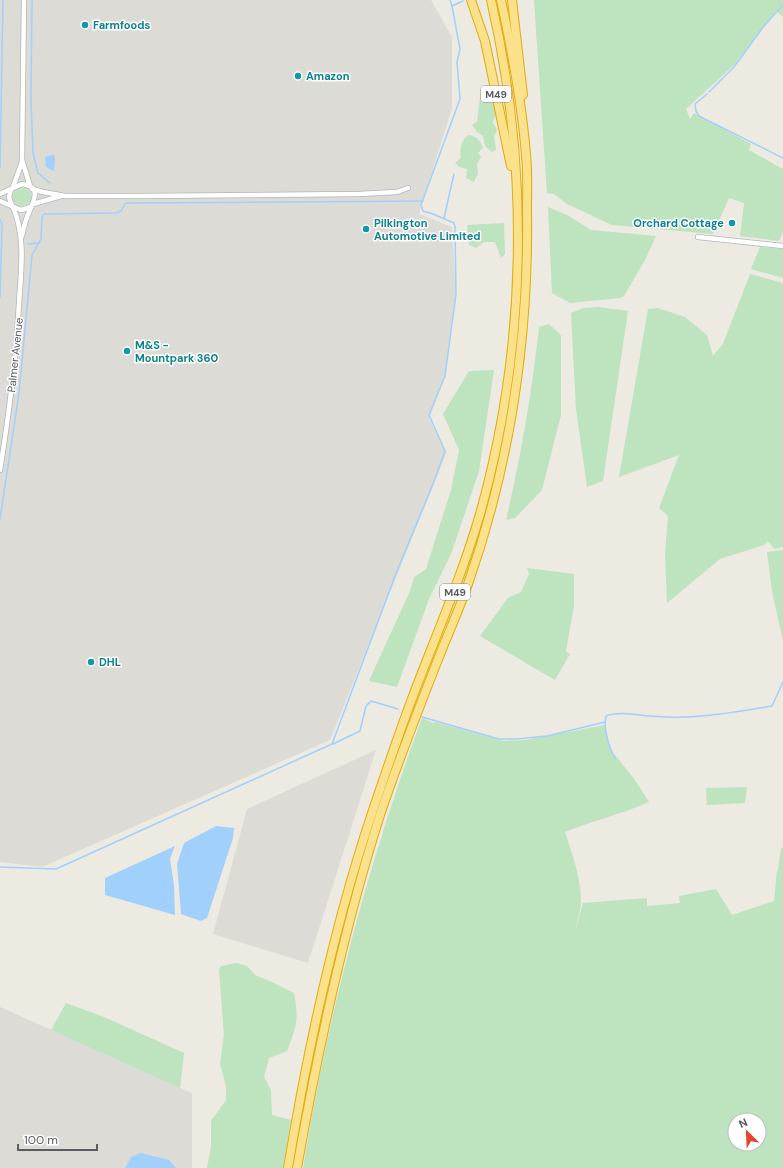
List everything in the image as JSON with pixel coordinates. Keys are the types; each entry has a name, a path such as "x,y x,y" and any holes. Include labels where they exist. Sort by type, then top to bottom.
{"highway":[{"name":"M49","path":"471,0 486,41 516,190"},
{"name":"M49","path":"288,1168 299,1099 318,1011 355,868 413,697 458,584 480,514 506,395 516,318 518,253 514,140 511,111 499,38 490,0"},
{"name":"M49","path":"501,0 520,107 526,157"},
{"name":"M49","path":"297,1168 327,1013 363,870 422,700 468,584 489,515 504,455 515,394 524,317 528,251 526,157 527,128 512,0"}],"street":[{"path":"21,239 18,219 8,197 22,160 24,0"},
{"path":"21,239 25,222 35,196 22,160"},
{"path":"0,194 22,184 43,192 65,196 359,194 397,192 408,188"},
{"path":"0,201 21,210 32,205 65,196"},
{"path":"698,237 783,246"},
{"name":"Palmer Avenue","path":"0,470 16,355 22,271 21,239"}],"shaded area":[{"path":"0,0 431,0 452,37 452,108 419,214 452,227 456,294 445,376 429,419 447,452 330,740 42,867 0,862"},
{"path":"376,750 308,963 213,934 247,809"},
{"path":"0,1007 192,1093 192,1168 0,1168"}],"green space":[{"path":"534,0 783,0 783,17 776,11 734,65 686,109 690,119 694,113 751,144 749,150 783,169 783,232 779,241 740,236 744,203 729,198 713,234 612,225 567,204 554,194 547,193"},
{"path":"490,94 495,105 496,112 493,123 497,130 494,136 496,150 492,152 485,146 483,136 477,132 472,125 477,122 480,98 487,97"},
{"path":"468,135 474,136 478,139 483,148 478,153 481,157 477,164 478,173 474,182 466,178 467,169 459,167 455,163 461,158 461,146"},
{"path":"22,188 26,189 30,193 30,201 26,205 22,206 18,205 14,201 13,197 14,193 18,189"},
{"path":"548,207 569,216 591,230 656,236 645,260 624,296 620,298 570,303 552,293"},
{"path":"504,223 505,254 501,258 495,242 484,242 476,248 469,245 467,225"},
{"path":"760,247 783,249 783,278 751,269"},
{"path":"750,274 783,283 783,547 774,549 768,541 764,545 720,559 667,603 665,554 668,516 659,508 679,455 619,477 648,309 658,308 685,317 707,335 713,356 723,344"},
{"path":"599,307 628,311 603,481 587,487 576,409 571,313 584,308"},
{"path":"549,324 561,335 561,415 542,490 515,518 506,520 526,424 539,327"},
{"path":"494,370 479,471 451,554 429,599 397,687 369,681 410,591 414,577 426,569 451,490 459,450 443,414 469,371"},
{"path":"783,550 783,641 772,591 767,552"},
{"path":"527,568 574,574 574,605 566,651 570,654 555,680 480,636 508,598 521,592 529,574"},
{"path":"422,718 433,723 435,722 504,741 526,740 605,725 610,749 635,780 649,802 565,832 576,866 581,893 581,905 576,929 583,903 647,898 647,906 680,903 679,896 716,889 732,915 774,901 777,870 781,848 783,847 783,1168 303,1168 313,1110 337,996 367,884 384,828"},
{"path":"747,787 745,803 707,805 706,788"},
{"path":"236,963 247,966 255,975 294,993 297,1017 293,1035 287,1051 269,1058 264,1077 271,1090 272,1115 291,1120 283,1168 207,1168 211,1147 211,1121 226,1100 226,1087 220,1064 224,1035 219,970 221,966"},
{"path":"66,1003 104,1017 184,1053 180,1088 51,1030"}],"water":[{"path":"54,155 54,171 46,167 45,158 47,156"},
{"path":"216,826 234,828 233,838 207,918 201,921 181,914 177,864 184,843"},
{"path":"175,846 170,859 174,885 175,915 105,895 105,878"},
{"path":"141,1153 169,1160 176,1168 125,1168 131,1157"}],"waterway":[{"path":"0,168 3,0"},
{"path":"32,0 31,100 33,153 38,173 50,183"},
{"path":"0,867 56,869 332,744 397,571 445,451 429,415 445,376 456,294 455,227 454,223 423,211 421,205 460,99 457,62 460,49 450,0"},
{"path":"452,6 463,1"},
{"path":"709,92 734,67 764,26 783,5"},
{"path":"707,94 695,104 696,111 699,116 783,158"},
{"path":"444,218 454,174"},
{"path":"0,519 19,393 32,255 41,239 42,218 44,214 116,213 121,211 127,203 423,201"},
{"path":"0,219 2,225 0,297"},
{"path":"28,244 39,243"},
{"path":"615,758 607,738 605,726 606,716 621,714 680,717 726,713 772,706 783,682"},
{"path":"333,744 360,731 366,706 371,701 398,709"},
{"path":"422,717 499,739 547,736 605,722"}],"place":[{"name":"Farmfoods","path":"85,25"},
{"name":"Amazon","path":"298,76"},
{"name":"Orchard Cottage","path":"732,223"},
{"name":"Pilkington Automotive Limited","path":"366,229"},
{"name":"M&S - Mountpark 360","path":"127,351"},
{"name":"DHL","path":"91,662"}]}
